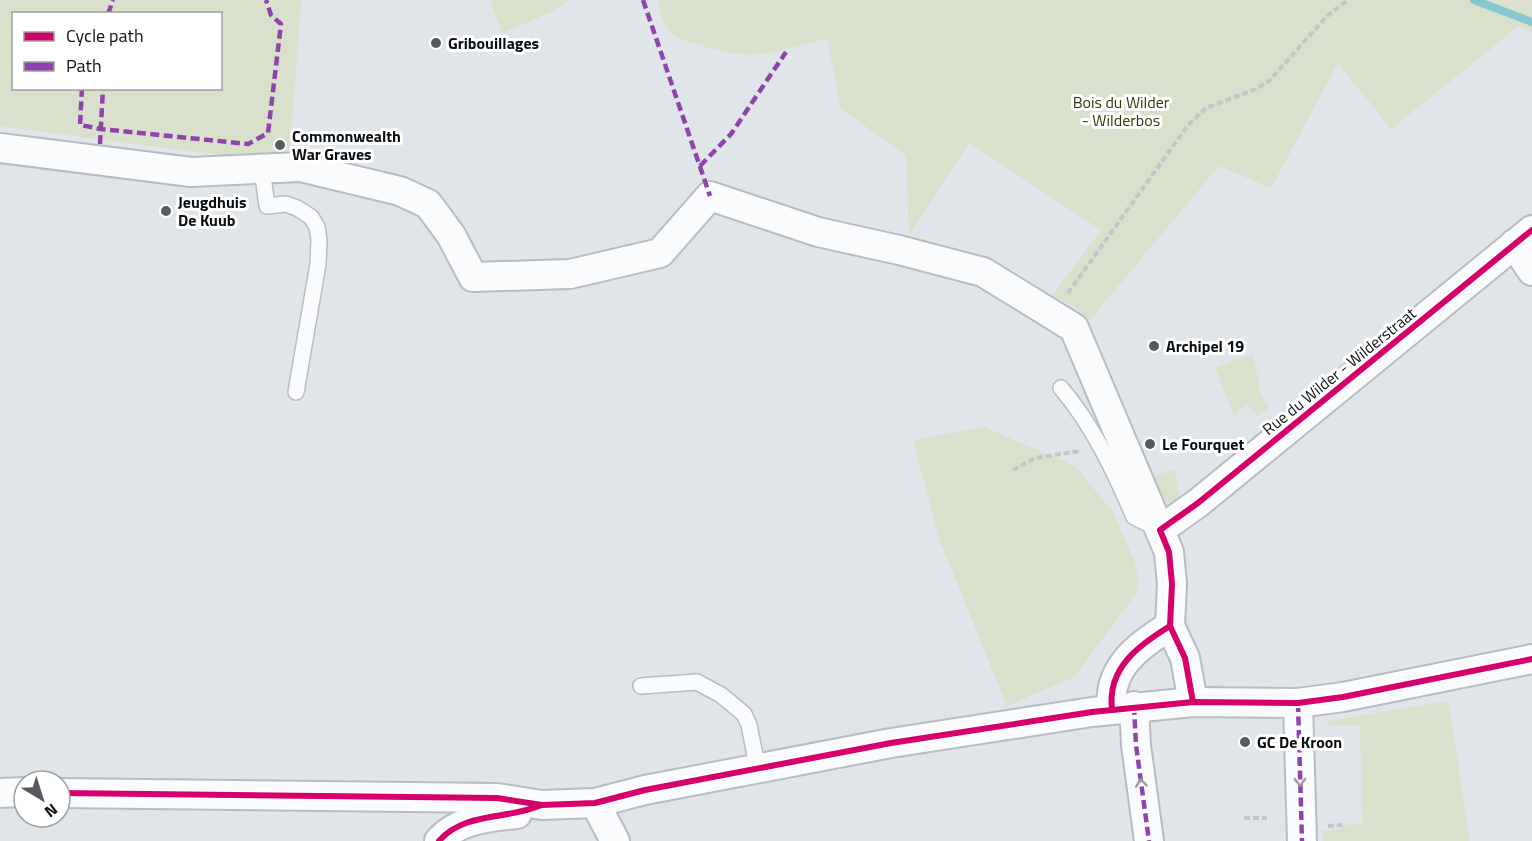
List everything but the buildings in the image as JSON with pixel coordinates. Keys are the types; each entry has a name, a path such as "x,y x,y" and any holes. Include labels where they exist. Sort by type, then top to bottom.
{"street":[{"path":"0,148 191,172 300,167 400,191 429,204 451,235 473,277 570,274 660,253 710,196 818,232 898,249 983,272 1074,328 1169,552 1172,584 1170,626 1185,658 1193,702"},
{"path":"1523,237 1532,271"},
{"name":"Rue du Wilder - Wilderstraat","path":"1160,530 1198,503 1523,237"},
{"path":"1149,841 1136,745 1123,707 1110,693 1116,675 1139,645 1170,626"},
{"path":"72,792 497,798 542,805 595,802 645,790 891,743 1123,707 1193,702 1298,703 1343,697 1532,659"},
{"path":"1298,703 1302,841"},
{"path":"435,797 443,837 481,817 522,814 542,805"},
{"path":"595,802 615,841"}],"lane":[{"path":"262,170 267,206 286,204 310,216 317,227 320,240 296,392"},
{"path":"1061,388 1078,408 1108,459 1134,518 1160,530"},
{"path":"641,686 697,682 721,695 744,714 758,770"}],"path":[{"path":"1086,268 1188,125 1206,108 1256,89 1270,80 1327,16 1348,0"},
{"path":"1012,470 1035,458 1062,453 1084,451 1108,459"},
{"path":"1244,818 1266,818"}],"green space":[{"path":"0,0 301,0 290,150 241,158 0,126"},
{"path":"490,0 568,0 554,11 502,33"},
{"name":"Bois du Wilder - Wilderbos","path":"657,0 1532,0 1532,32 1519,26 1391,129 1338,63 1271,188 1219,166 1089,321 1075,306 1052,296 1101,230 969,143 909,236 906,155 841,109 827,38 763,54 716,50 671,33 665,24"},
{"path":"1252,354 1260,386 1258,390 1269,408 1258,416 1247,404 1234,416 1215,368"},
{"path":"984,427 1075,466 1112,511 1135,562 1138,579 1136,594 1074,677 1007,706 940,541 913,440"},
{"path":"1175,470 1180,499 1160,505 1149,477"},
{"path":"1448,702 1449,706 1470,841 1323,841 1322,831 1341,830 1342,825 1362,824 1360,725 1328,726 1328,721"}],"waterway":[{"path":"1474,0 1532,22"}],"marked path":[{"path":"109,12 113,0"},
{"path":"82,90 80,125 248,144 268,133 281,24 271,15 266,0"},
{"path":"643,0 710,196"},
{"path":"700,166 731,134 786,52"},
{"path":"100,144 103,90"},
{"path":"1298,703 1302,841"},
{"path":"1134,706 1136,745 1149,841"}],"cycle path":[{"path":"1193,702 1185,658 1170,626 1172,584 1169,552 1160,530 1198,503 1532,230"},
{"path":"1112,709 1112,694 1120,670 1147,641 1170,626"},
{"path":"72,793 497,798 542,805 595,803 645,790 891,743 1092,712 1193,702 1298,703 1343,697 1532,659"},
{"path":"439,841 450,831 474,820 515,813 541,805"}],"place":[{"name":"Gribouillages","path":"436,43"},
{"name":"Commonwealth War Graves","path":"280,145"},
{"name":"Jeugdhuis De Kuub","path":"166,211"},
{"name":"Archipel 19","path":"1154,346"},
{"name":"Le Fourquet","path":"1150,444"},
{"name":"GC De Kroon","path":"1245,742"}]}
